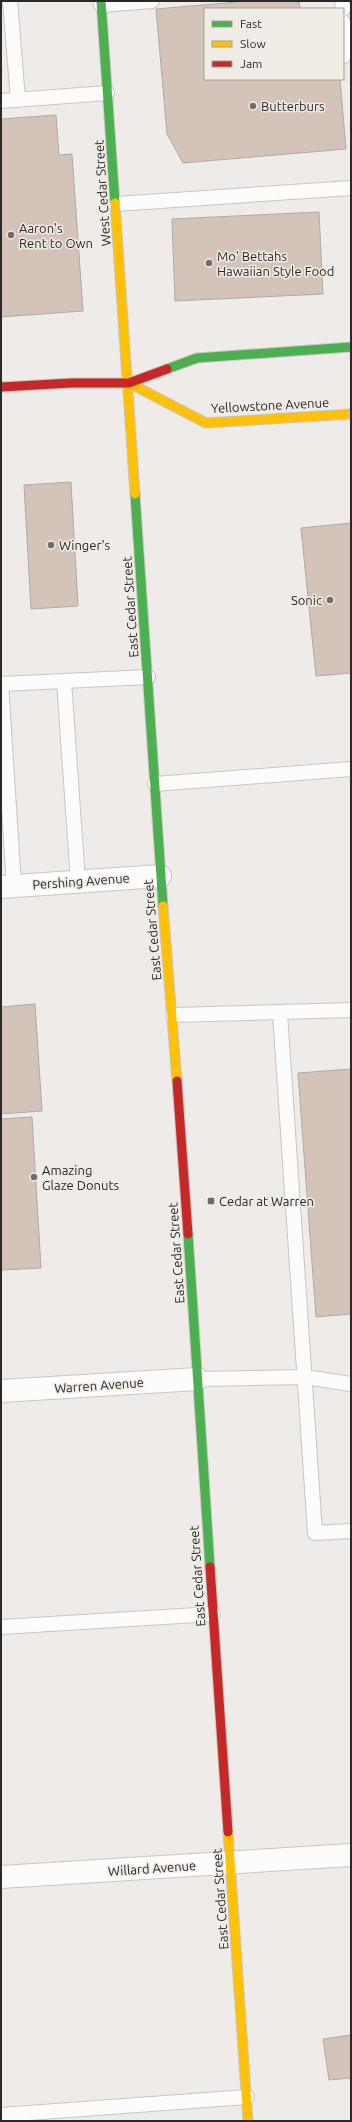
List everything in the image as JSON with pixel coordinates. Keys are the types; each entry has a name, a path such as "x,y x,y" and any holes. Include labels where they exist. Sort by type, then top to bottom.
{"street":[{"name":"West Cedar Street","path":"101,3 129,383"},
{"name":"Yellowstone Avenue","path":"1,388 71,383 129,383 197,358 351,347"},
{"name":"Yellowstone Avenue","path":"129,383 206,422 351,414"},
{"name":"East Cedar Street","path":"129,383 158,820 160,876 173,1015 248,2121"},
{"name":"Pershing Avenue","path":"8,886 160,876"},
{"name":"Warren Avenue","path":"1,1391 197,1378"},
{"name":"Willard Avenue","path":"1,1877 351,1855"}],"lane":[{"path":"10,1 18,100"},
{"path":"101,3 152,1"},
{"path":"1,101 108,93"},
{"path":"116,204 351,188"},
{"path":"8,886 1,684 148,676"},
{"path":"64,681 78,882"},
{"path":"155,784 351,769"},
{"path":"173,1015 351,1010"},
{"path":"280,1013 315,1533 351,1531"},
{"path":"197,1378 304,1377 351,1384"},
{"path":"1,1627 213,1614"},
{"path":"1,2115 246,2097"}],"building":[{"name":"Butterburs","path":"248,1 299,1 300,8 204,8 204,80 340,80 346,149 183,163 167,134 156,9"},
{"path":"56,115 59,155 72,154 83,311 1,317 1,119"},
{"path":"319,212 323,294 175,301 172,219"},
{"name":"Winger's","path":"71,482 78,606 31,609 24,485"},
{"name":"Sonic","path":"351,523 351,673 316,676 301,528"},
{"path":"35,1004 42,1111 1,1114 1,1007"},
{"path":"351,1069 351,1314 316,1317 298,1073"},
{"path":"32,1117 41,1268 1,1270 1,1119"},
{"path":"351,2035 351,2078 329,2080 323,2039"}],"traffic: fast":[{"path":"101,1 115,203"},
{"path":"167,369 197,358 351,347"},
{"path":"135,494 163,906"},
{"path":"188,1234 210,1567"}],"traffic: slow":[{"path":"115,203 135,494"},
{"path":"129,383 206,423 351,414"},
{"path":"163,906 177,1081"},
{"path":"228,1832 248,2121"}],"traffic: jam":[{"path":"1,387 71,383 129,383 167,369"},
{"path":"177,1081 188,1234"},
{"path":"210,1567 228,1832"}],"place":[{"name":"Butterburs","path":"253,106"},
{"name":"Aaron's Rent to Own","path":"11,235"},
{"name":"Mo' Bettahs Hawaiian Style Food","path":"209,263"},
{"name":"Winger's","path":"51,545"},
{"name":"Sonic","path":"330,600"},
{"name":"Amazing Glaze Donuts","path":"34,1177"},
{"name":"Cedar at Warren","path":"211,1201"}]}
